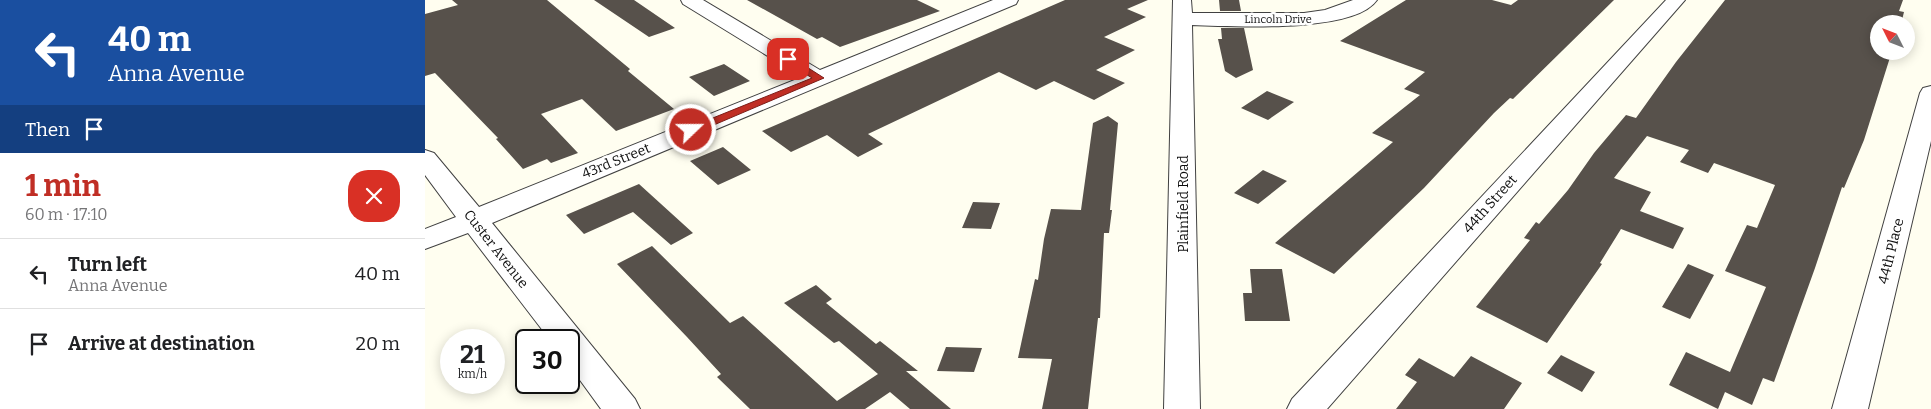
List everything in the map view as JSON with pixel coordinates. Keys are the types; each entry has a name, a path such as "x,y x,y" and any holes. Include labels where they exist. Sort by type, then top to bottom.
{"street":[{"path":"689,0 819,78"},
{"name":"43rd Street","path":"425,240 1009,0"},
{"name":"Lincoln Drive","path":"1183,10 1313,19 1345,12 1368,0"},
{"name":"44th Street","path":"1305,409 1676,0"},
{"name":"Plainfield Road","path":"1183,10 1183,409"},
{"name":"44th Place","path":"1850,409 1931,94"},
{"name":"Custer Avenue","path":"425,158 559,329"},
{"name":"Custer Avenue","path":"580,356 623,409"}],"building":[{"path":"452,0 547,0 630,69 628,71 674,109 616,131 582,99 541,114 578,153 551,163 547,159 523,169 496,139 498,138 435,73 425,76 425,14 458,5"},
{"path":"594,0 634,0 675,28 649,37"},
{"path":"747,0 917,0 940,11 840,47 822,37 817,39"},
{"path":"1065,0 1148,0 1127,9 1146,17 1104,37 1135,50 1096,70 1125,83 1094,100 1054,81 1036,90 999,72 868,134 883,144 858,157 827,135 791,152 762,131"},
{"path":"1219,0 1239,0 1241,11 1220,11"},
{"path":"1406,0 1492,0 1511,5 1518,0 1614,0 1513,99 1510,98 1494,113 1424,188 1334,274 1275,243 1393,142 1372,133 1420,95 1404,89 1425,72 1340,41"},
{"path":"1725,0 1903,0 1899,11 1904,12 1903,15 1870,15 1870,60 1889,60 1864,140 1844,188 1842,187 1774,382 1763,378 1752,405 1725,392 1718,409 1669,385 1686,352 1730,372 1766,287 1725,271 1747,225 1757,228 1775,185 1714,163 1708,173 1680,162 1689,150 1647,136 1614,178 1651,192 1640,211 1684,228 1673,249 1621,229 1600,263 1602,264 1547,343 1476,307 1530,240 1524,238 1536,222 1539,224 1568,190 1594,153 1626,115 1636,118 1676,62"},
{"path":"1221,28 1244,28 1253,70 1236,78 1225,71 1218,39 1222,39"},
{"path":"724,64 750,81 714,96 689,77"},
{"path":"1267,91 1294,102 1268,120 1241,108"},
{"path":"1108,116 1118,123 1110,210 1112,210 1109,233 1104,233 1100,318 1098,318 1088,409 1042,409 1052,359 1018,358 1035,279 1038,280 1044,239 1051,209 1081,210 1093,123"},
{"path":"723,147 751,170 718,185 690,161"},
{"path":"1263,170 1287,181 1258,204 1234,193"},
{"path":"639,184 693,233 671,245 633,212 584,234 566,215"},
{"path":"973,202 1000,203 991,229 962,228"},
{"path":"652,246 730,323 743,316 837,401 878,374 839,341 834,343 784,303 816,285 832,299 826,303 876,344 880,341 918,371 906,371 951,409 910,409 890,392 865,409 750,409 717,377 721,374 617,264"},
{"path":"1688,264 1714,275 1690,319 1662,307"},
{"path":"1250,269 1282,269 1290,321 1245,321 1243,293 1252,293"},
{"path":"946,347 982,348 974,372 937,371"},
{"path":"1561,355 1595,372 1582,392 1547,373"},
{"path":"1471,356 1522,383 1504,409 1396,409 1417,382 1405,375 1419,358 1454,377"}],"route":[{"path":"691,130 819,78 788,59"}]}
